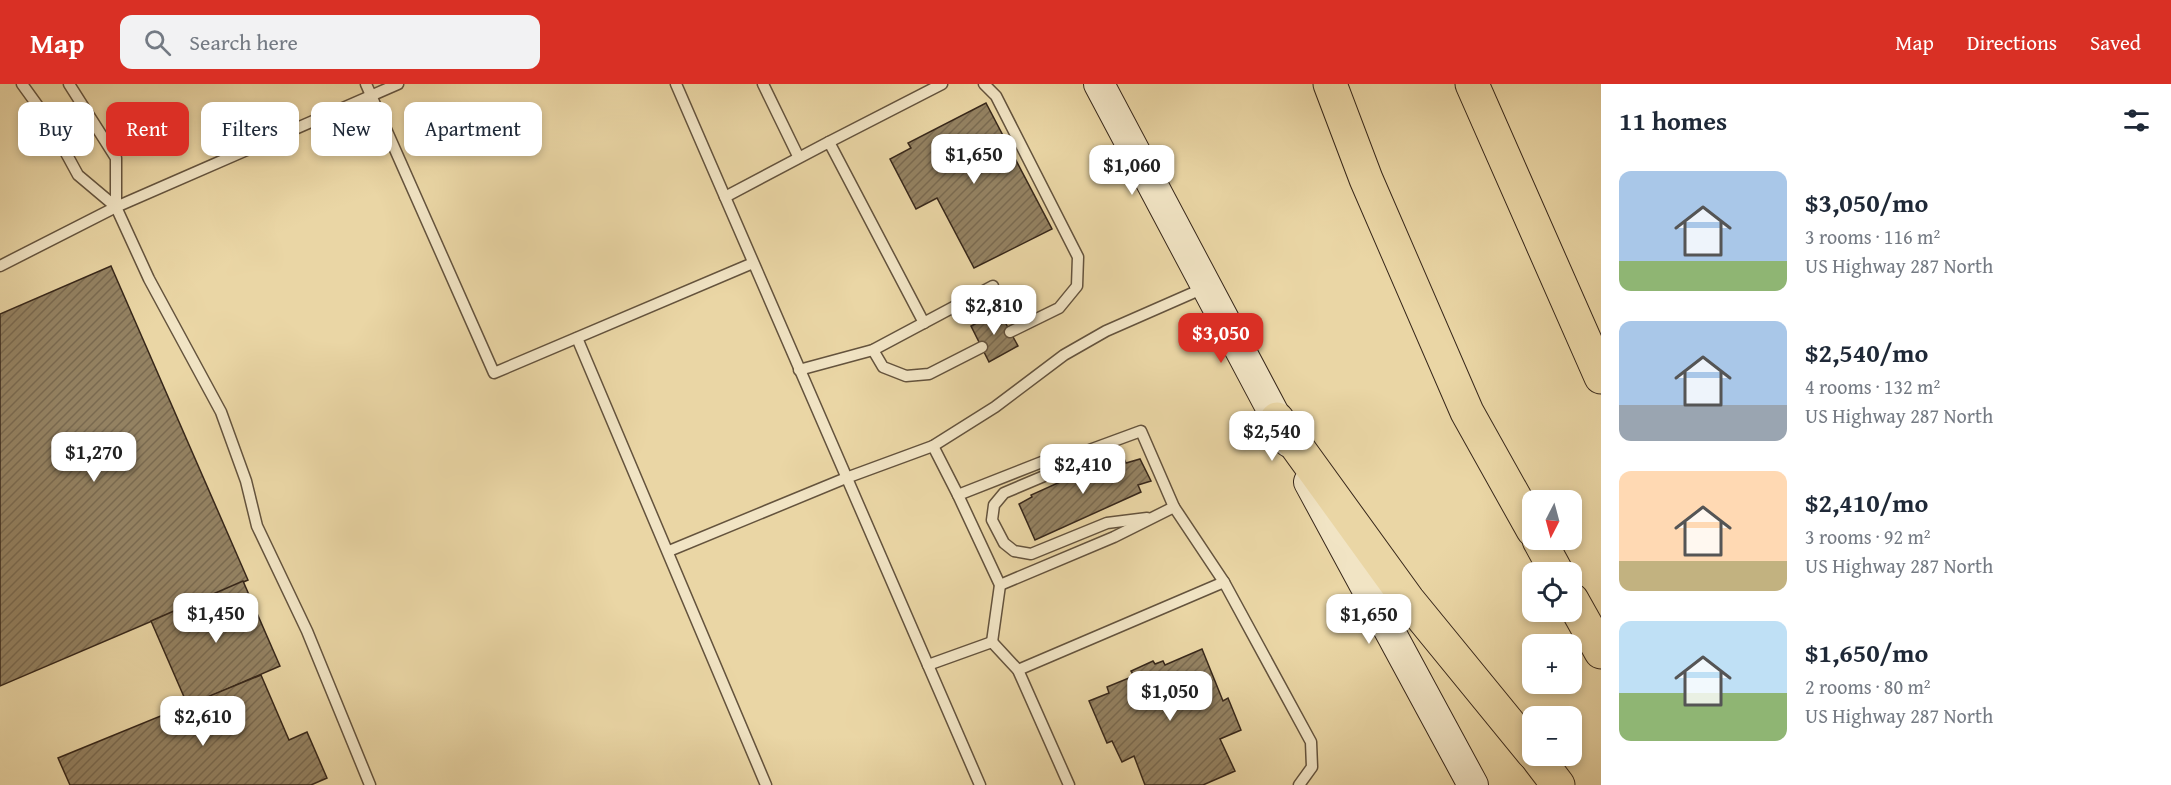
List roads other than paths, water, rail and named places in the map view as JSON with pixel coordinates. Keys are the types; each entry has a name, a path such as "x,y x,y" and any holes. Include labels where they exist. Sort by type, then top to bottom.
{"highway":[{"path":"1330,84 1366,179 1467,412 1522,510"},
{"path":"1472,84 1601,377"},
{"path":"1277,419 1408,600 1522,739"},
{"path":"1582,618 1601,652"},
{"path":"1543,766 1558,785"}],"main road":[{"path":"1099,84 1372,602 1471,784"}],"lane":[{"path":"22,84 48,120 78,175 116,207"},
{"path":"69,84 116,158 116,207 149,279 221,412 246,480 257,526 307,632 370,785"},
{"path":"366,84 494,373 753,263"},
{"path":"0,266 116,207 398,84"},
{"path":"676,84 980,785"},
{"path":"764,84 798,156"},
{"path":"725,196 798,156 942,84"},
{"path":"984,84 996,96 1078,257 1077,286 1059,308 1010,332"},
{"path":"829,142 924,323"},
{"path":"799,370 873,350 993,286"},
{"path":"669,551 846,478 933,446 994,407 1064,355 1106,331 1207,286"},
{"path":"577,338 766,785"},
{"path":"873,350 883,367 906,376 929,374 982,347"},
{"path":"958,495 1047,460 1073,456 1141,431 1174,507 1224,582 1311,742 1312,767 1299,785"},
{"path":"933,446 1000,585 992,642"},
{"path":"1073,456 1056,471 1004,493 994,505 992,520 1004,543 1014,551 1031,554 1107,523 1147,518"},
{"path":"1000,585 1114,537 1147,518 1174,507"},
{"path":"1018,670 1224,582"},
{"path":"928,665 992,642"},
{"path":"992,642 1018,670 1069,785"}]}
